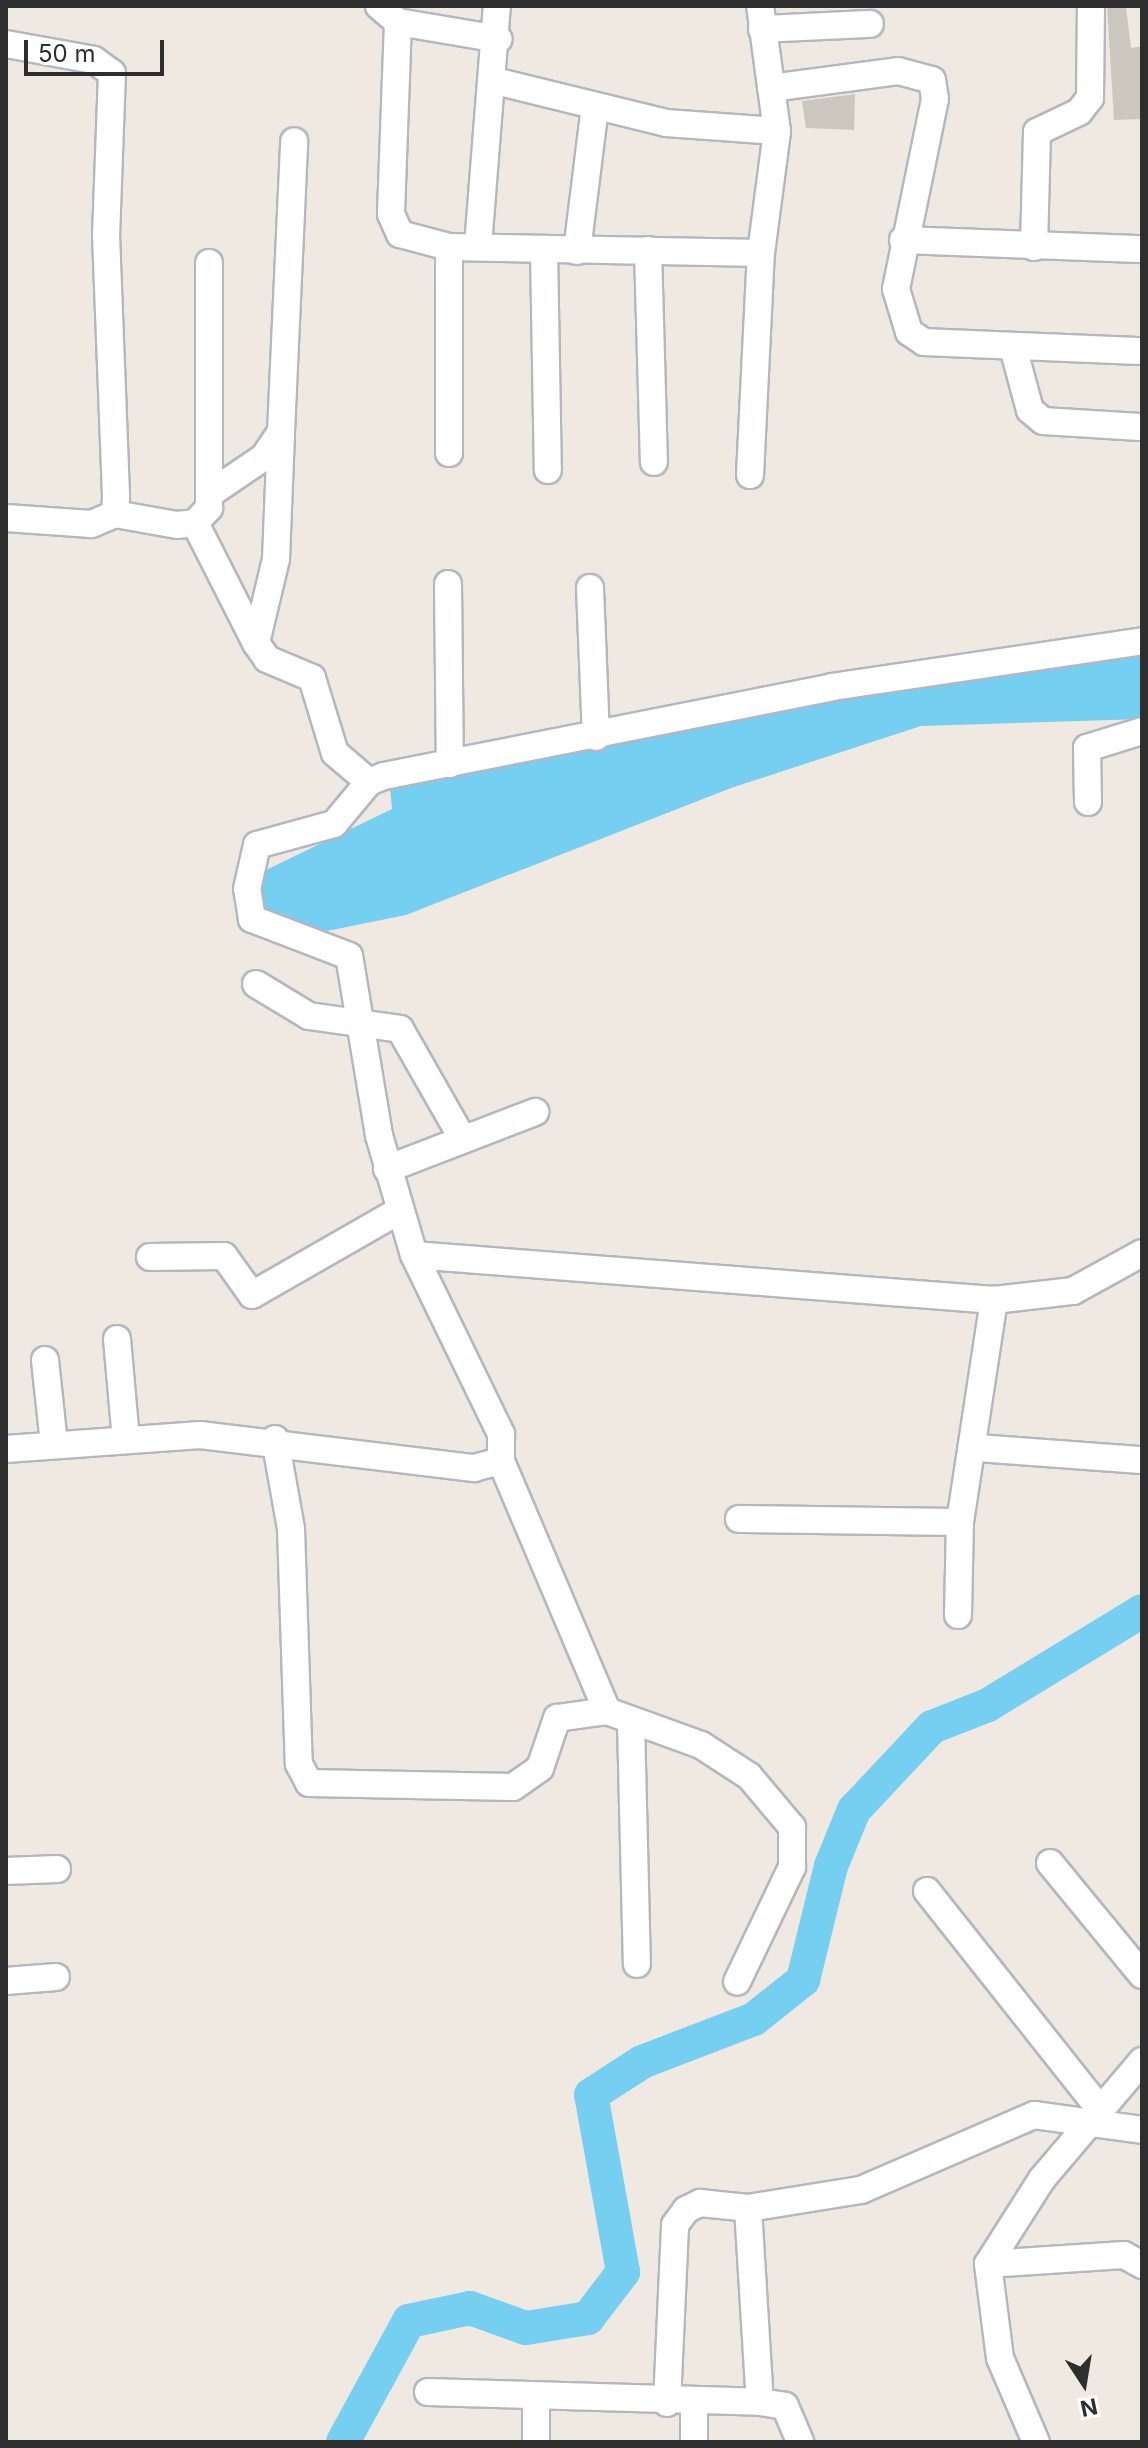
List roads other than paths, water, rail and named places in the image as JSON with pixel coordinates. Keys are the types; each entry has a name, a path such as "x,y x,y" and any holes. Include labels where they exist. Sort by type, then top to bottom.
{"street":[{"path":"478,246 499,39 497,6"},
{"path":"1034,247 1037,132 1079,112 1090,98 1091,6"},
{"path":"499,39 389,14 391,214 412,241 449,247 761,253"},
{"path":"750,475 761,253 777,131 761,17 870,24"},
{"path":"6,44 94,60 112,73 106,235 115,514"},
{"path":"771,88 898,71 932,80 935,99 903,240 896,289 909,332 924,342 1142,351"},
{"path":"495,81 666,123 777,131"},
{"path":"577,251 595,106"},
{"path":"256,643 276,559 294,141"},
{"path":"903,240 1142,249"},
{"path":"449,247 449,453"},
{"path":"544,249 548,470"},
{"path":"648,250 654,462"},
{"path":"209,263 214,491"},
{"path":"1013,347 1030,410 1043,421 1140,427"},
{"path":"195,523 214,491 264,457 281,432"},
{"path":"6,518 91,524 115,514 195,523"},
{"path":"195,523 256,643 267,659 312,678 335,753 369,782"},
{"path":"448,584 450,764"},
{"path":"590,588 596,737"},
{"path":"607,1711 501,1461 501,1434 414,1255 397,1212 349,956 252,919 247,889 257,845 334,824 369,782 832,687 1142,641"},
{"path":"1088,802 1087,748 1142,731"},
{"path":"256,984 309,1016 387,1024 411,1040 461,1136"},
{"path":"387,1169 461,1136 535,1112"},
{"path":"150,1257 224,1256 252,1295 397,1212"},
{"path":"414,1255 994,1300 1073,1291 1142,1253"},
{"path":"958,1615 960,1522 977,1448 994,1300"},
{"path":"117,1339 126,1440"},
{"path":"45,1360 54,1444"},
{"path":"6,1449 126,1440 275,1439 474,1468 501,1461"},
{"path":"275,1439 291,1529 299,1764 309,1783 513,1787 540,1768 557,1718 607,1711 631,1723 701,1745 749,1776 792,1827 792,1867 737,1982"},
{"path":"977,1448 1142,1460"},
{"path":"739,1519 960,1522"},
{"path":"631,1723 637,1964"},
{"path":"1050,1863 1142,1975"},
{"path":"6,1871 57,1869"},
{"path":"927,1891 1092,2116"},
{"path":"6,1981 56,1977"},
{"path":"1036,2442 1000,2358 988,2264 1092,2116 1142,2061"},
{"path":"667,2403 675,2225 700,2203 748,2208 861,2190 1010,2120 1056,2115 1092,2116 1142,2130"},
{"path":"748,2208 760,2402"},
{"path":"988,2264 1124,2255 1142,2265"},
{"path":"428,2392 694,2405 760,2402 785,2406 800,2442"},
{"path":"536,2397 536,2442"},
{"path":"694,2405 694,2442"}],"water":[{"path":"1142,652 1142,719 921,726 731,788 406,915 322,932 255,910 266,870 392,809 390,787 639,732"}],"waterway":[{"path":"343,2442 409,2321 470,2308 526,2328 588,2318 623,2272 591,2095 642,2062 754,2019 803,1980 831,1866 854,1810 932,1727 988,1705 1142,1611"}]}
